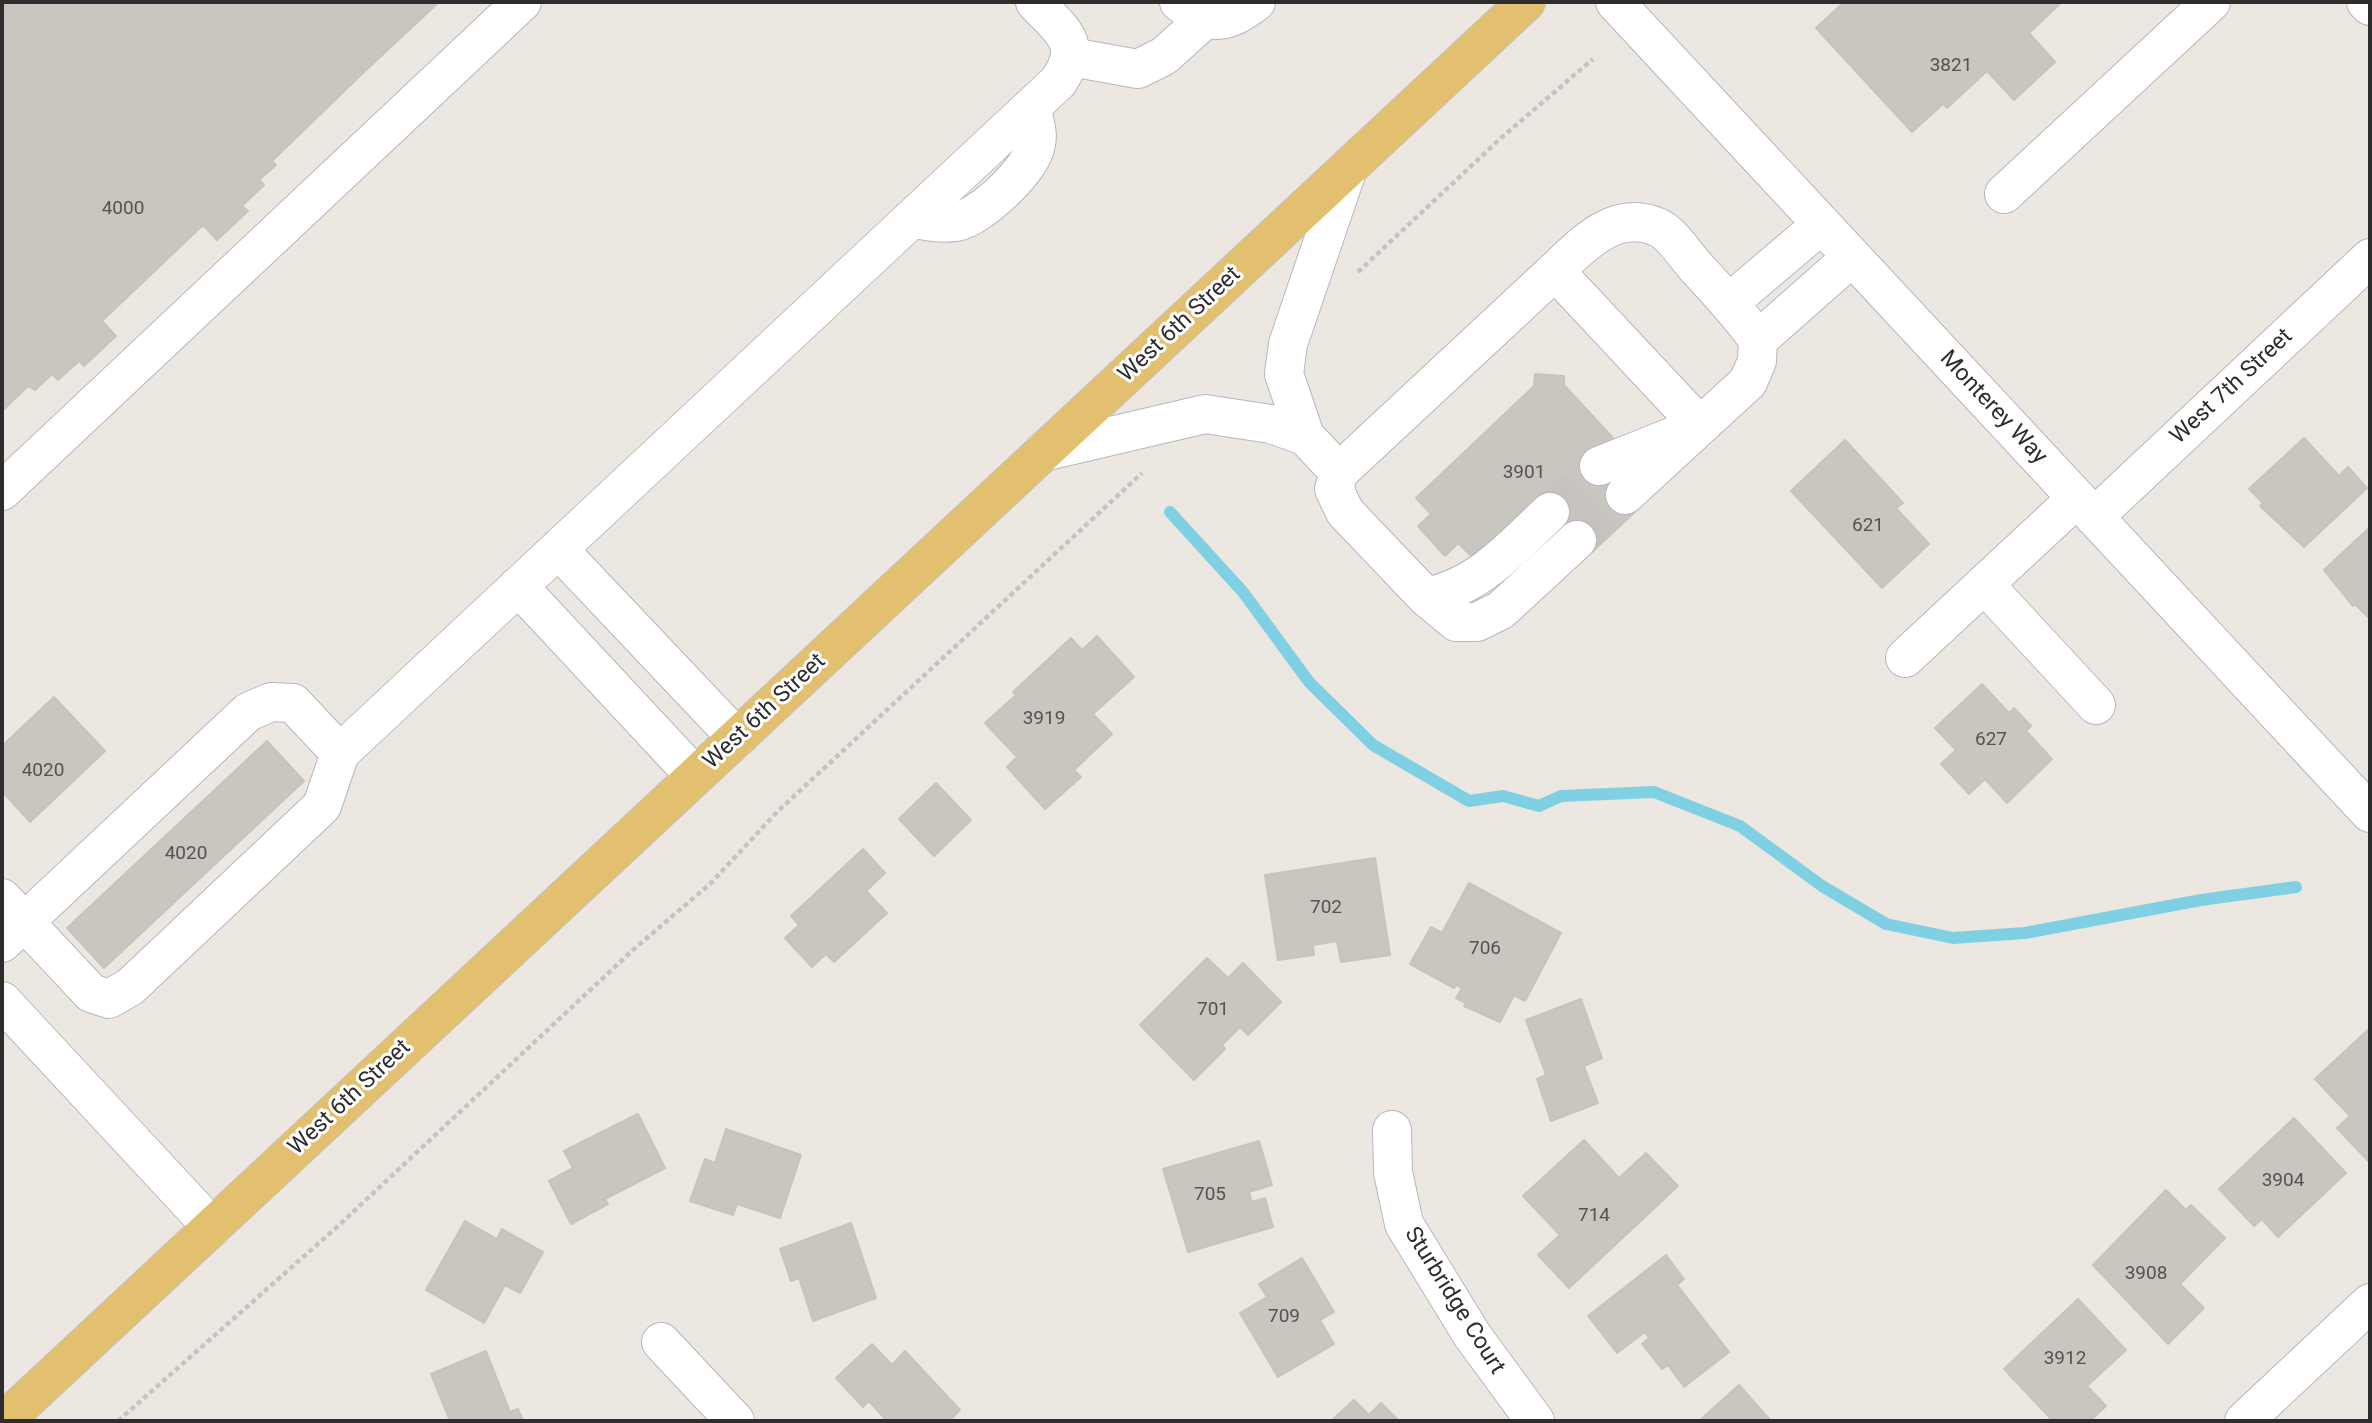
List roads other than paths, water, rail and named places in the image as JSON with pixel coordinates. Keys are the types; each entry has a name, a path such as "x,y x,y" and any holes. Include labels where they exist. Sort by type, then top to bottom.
{"main road":[{"name":"West 6th Street","path":"4,1421 1526,2"}],"street":[{"path":"2,491 522,2"},
{"path":"340,753 293,703 271,702 248,712 9,921 91,993 109,999 130,987 322,806 340,753 1058,82 1069,65 1072,49 1068,37 1035,2"},
{"path":"1071,57 1138,69 1164,56 1192,11 1228,20 1256,2"},
{"name":"Monterey Way","path":"1615,2 2370,814"},
{"path":"2004,194 2211,2"},
{"path":"2366,2 2370,6"},
{"path":"1339,472 1305,436 1284,374 1288,344 1348,168"},
{"path":"1563,526 1484,575 1450,592 1437,607 1345,512 1334,489 1339,472 1589,239 1611,226 1634,222 1659,227 1730,303 1758,340 1757,362 1748,382 1700,426 1612,480"},
{"path":"1730,303 1822,224"},
{"path":"1758,340 1852,257"},
{"name":"West 7th Street","path":"1905,658 1984,584 2086,508 2370,258"},
{"path":"1555,271 1700,426"},
{"path":"1043,452 1205,414 1271,424 1305,436"},
{"path":"558,549 737,738"},
{"path":"1984,584 2096,705"},
{"path":"518,586 695,776"},
{"path":"2,1001 212,1227"},
{"name":"Sturbridge Court","path":"1392,1130 1393,1172 1404,1224 1472,1335 1535,1421"},
{"path":"2244,1421 2370,1303"},
{"path":"661,1342 735,1421"}],"waterway":[{"path":"1170,512 1243,592 1309,682 1373,745 1469,801 1503,796 1539,806 1561,796 1654,792 1740,826 1822,886 1886,924 1953,938 2025,933 2201,900 2296,887"}],"tunnel":[{"path":"1550,512 1599,466"},
{"path":"1577,540 1625,495"}]}
